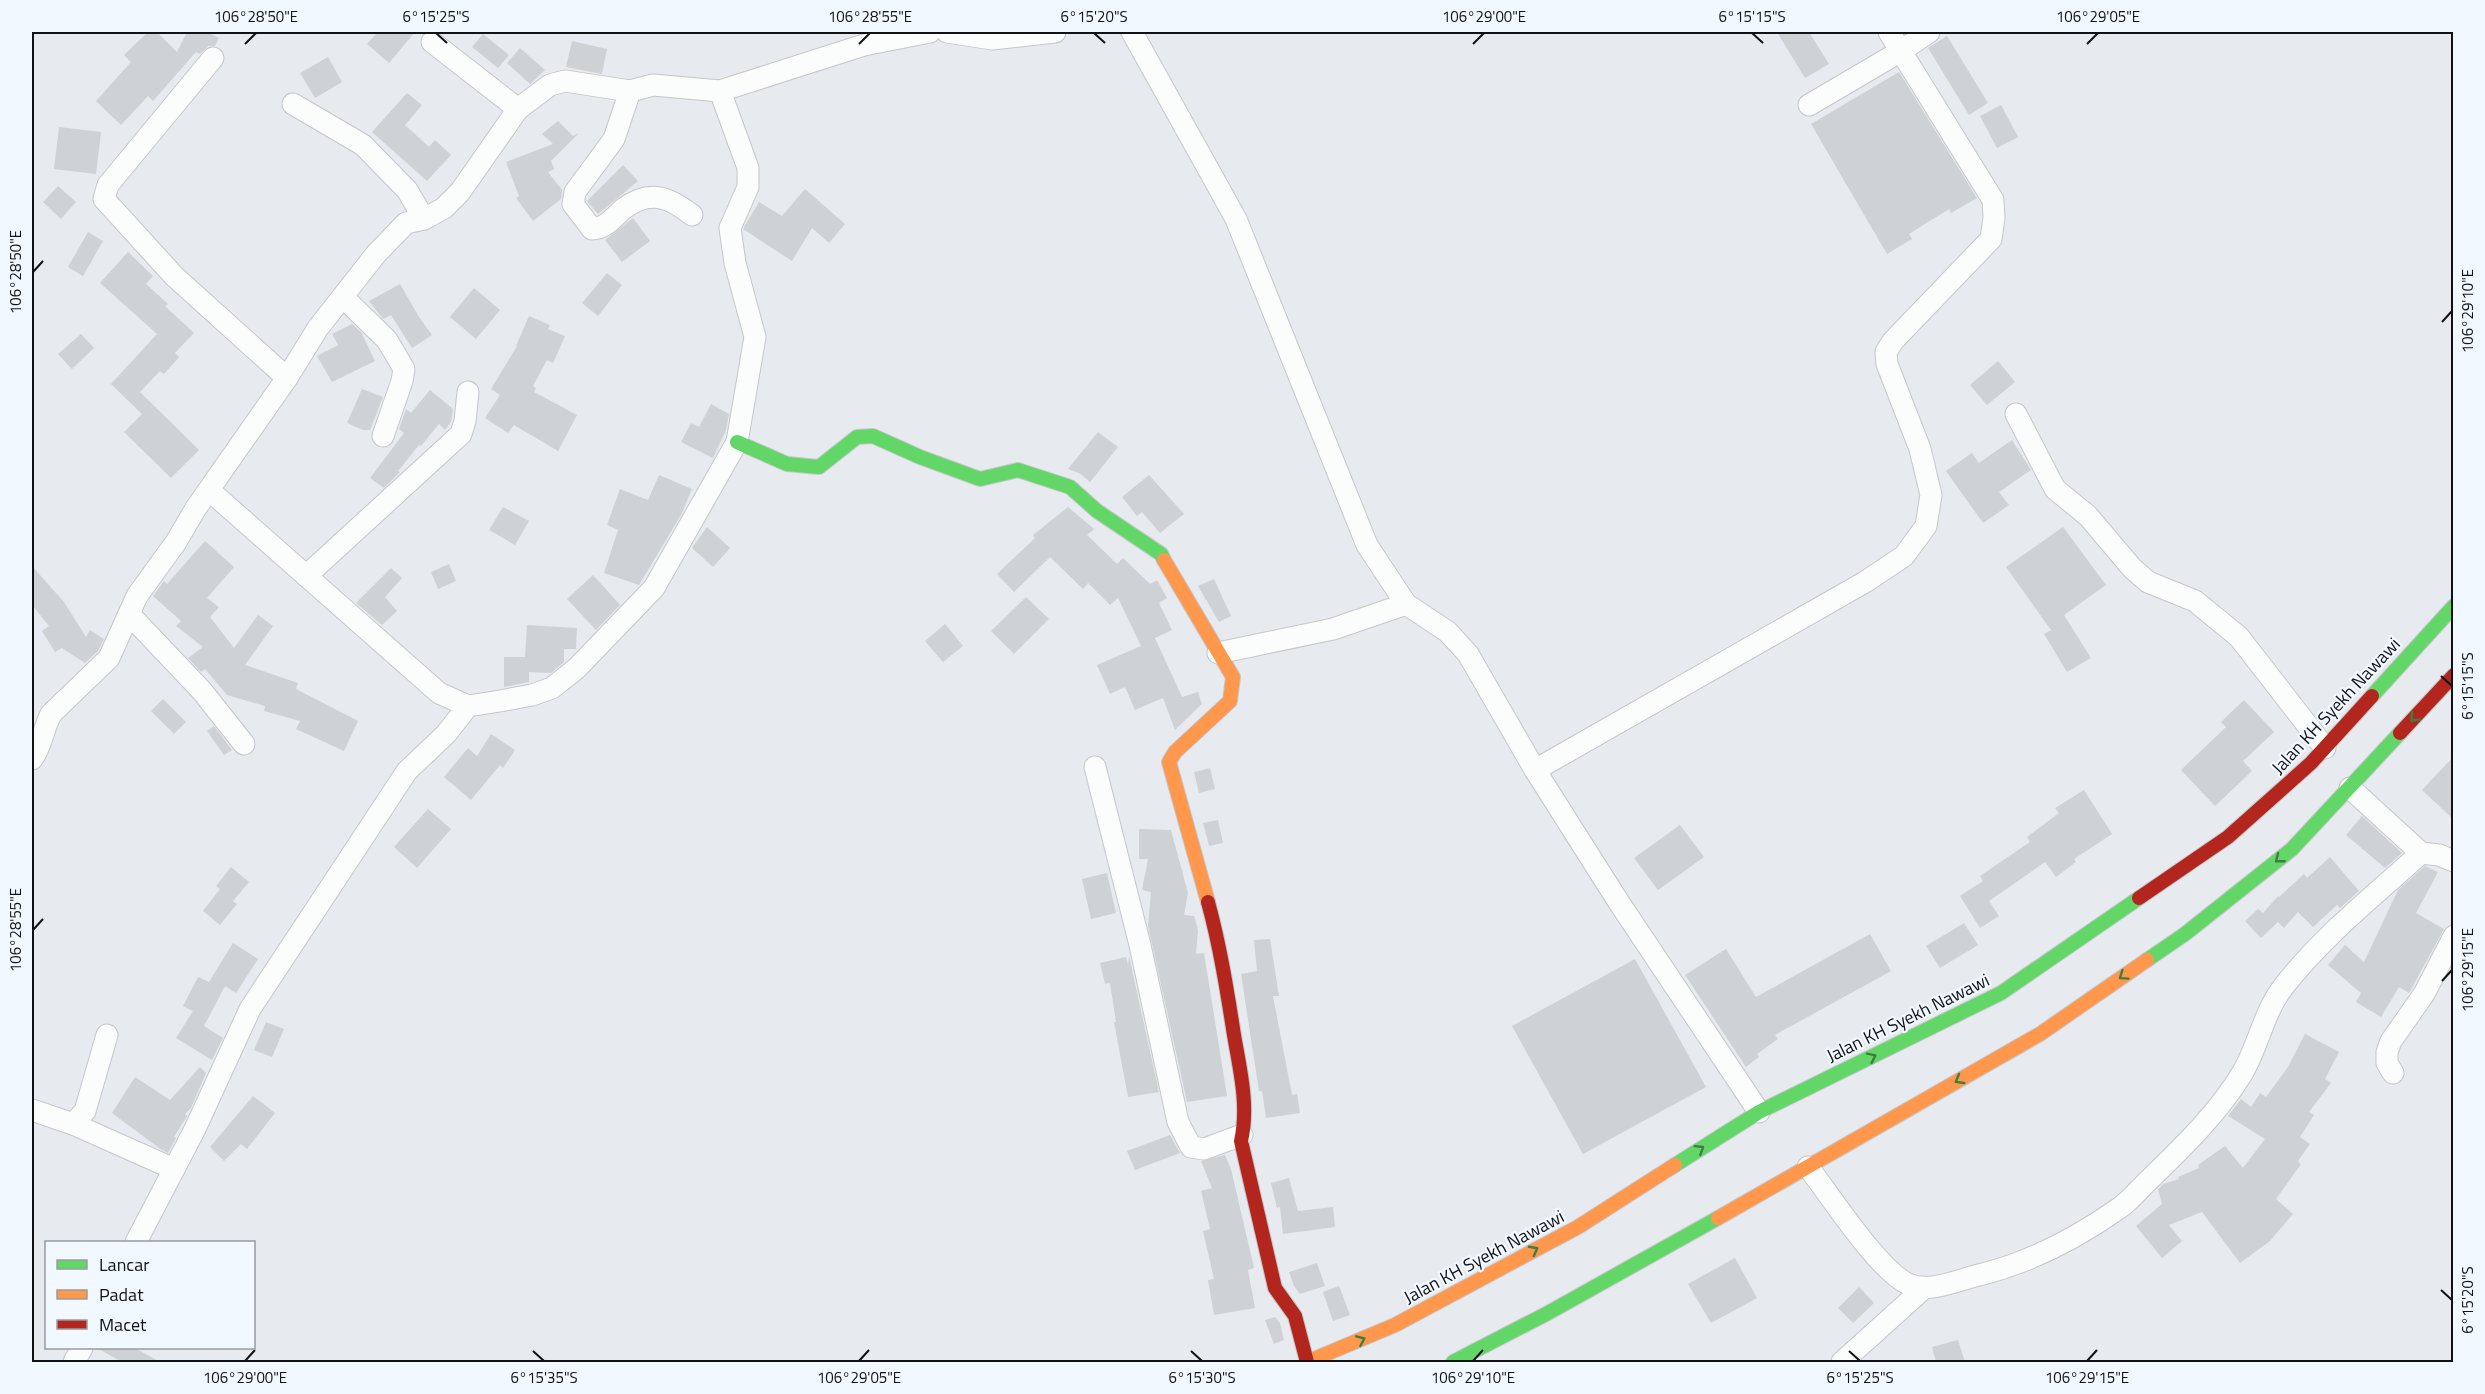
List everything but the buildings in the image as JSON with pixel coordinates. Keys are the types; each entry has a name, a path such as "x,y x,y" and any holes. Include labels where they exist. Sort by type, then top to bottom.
{"main road":[{"path":"737,442 787,464 819,466 858,437 873,436 920,457 980,478 1018,470 1070,487 1097,511 1161,554 1233,677 1230,701 1175,752 1169,762 1220,947 1242,1081 1245,1123 1241,1141 1275,1288 1295,1316 1307,1362"},
{"name":"Jalan KH Syekh Nawawi","path":"1307,1362 1395,1325 1578,1227 1759,1112 2001,993 2228,837 2311,764 2454,606"},
{"path":"1453,1362 1548,1313 2040,1034 2185,934 2292,849 2454,675"}],"street":[{"path":"32,759 39,749 45,725 51,714 109,658 137,596 177,542 209,490 287,378 318,328 376,254 406,223 424,219 444,208 460,192 518,109 550,86 565,81 630,91 653,85 720,91 860,38 930,32"},
{"path":"947,32 992,39 1055,32"},
{"path":"1132,32 1236,219 1367,545 1406,604 1448,632 1468,654 1535,770 1759,1112"},
{"path":"1535,770 1865,582 1904,556 1926,526 1931,495 1920,449 1887,364 1886,352 1893,341 1991,239 1994,218 1993,200 1889,32"},
{"path":"1809,105 1929,32"},
{"path":"432,42 518,109"},
{"path":"213,58 108,185 104,199 174,276 287,378"},
{"path":"630,91 614,139 575,192 573,204 592,229 611,220 624,208 656,197 674,201 692,215"},
{"path":"209,490 439,693 468,706 532,695 552,688 578,668 654,588 737,442 755,337 735,263 730,228 748,187 748,168 720,91"},
{"path":"293,104 363,145 407,190 424,219"},
{"path":"343,297 387,340 404,369 383,436"},
{"path":"306,576 461,434 465,421 468,392"},
{"path":"2016,414 2055,489 2088,516 2132,568 2148,582 2195,602 2239,637 2325,748"},
{"path":"1218,653 1333,629 1406,604"},
{"path":"129,614 202,691 244,744"},
{"path":"137,1241 195,1129 250,1009 407,771 446,734 468,706"},
{"path":"1095,767 1140,945 1178,1122 1191,1147 1204,1149 1242,1135"},
{"path":"2350,788 2421,853 2439,855 2454,861"},
{"path":"1842,1362 1923,1289 2003,1269 2066,1240 2119,1208 2198,1131 2243,1072 2262,1032 2271,1006 2282,988 2310,954 2421,853"},
{"path":"2393,1073 2387,1063 2387,1052 2391,1041 2424,994 2454,936"},
{"path":"73,1124 85,1110 107,1035"},
{"path":"32,1110 73,1124 174,1169"},
{"path":"1809,1167 1864,1242 1895,1274 1907,1283 1923,1289"}],"traffic: fast":[{"path":"737,442 787,464 819,467 857,437 873,436 920,457 980,479 1018,470 1070,487 1097,511 1161,554 1164,560"},
{"path":"2372,696 2454,606"},
{"path":"2147,960 2185,934 2292,849 2400,733"},
{"path":"1675,1165 1759,1112 2001,993 2139,898"},
{"path":"1453,1362 1548,1313 1718,1218"}],"traffic: slow":[{"path":"1164,560 1233,677 1230,701 1175,752 1169,762 1208,902"},
{"path":"1718,1218 2040,1034 2147,960"},
{"path":"1307,1362 1395,1325 1578,1227 1675,1165"}],"traffic: jam":[{"path":"2400,733 2454,675"},
{"path":"2139,898 2228,837 2311,763 2372,696"},
{"path":"1208,902 1223,968 1241,1075 1244,1101 1241,1141 1275,1288 1295,1316 1307,1362"}]}
